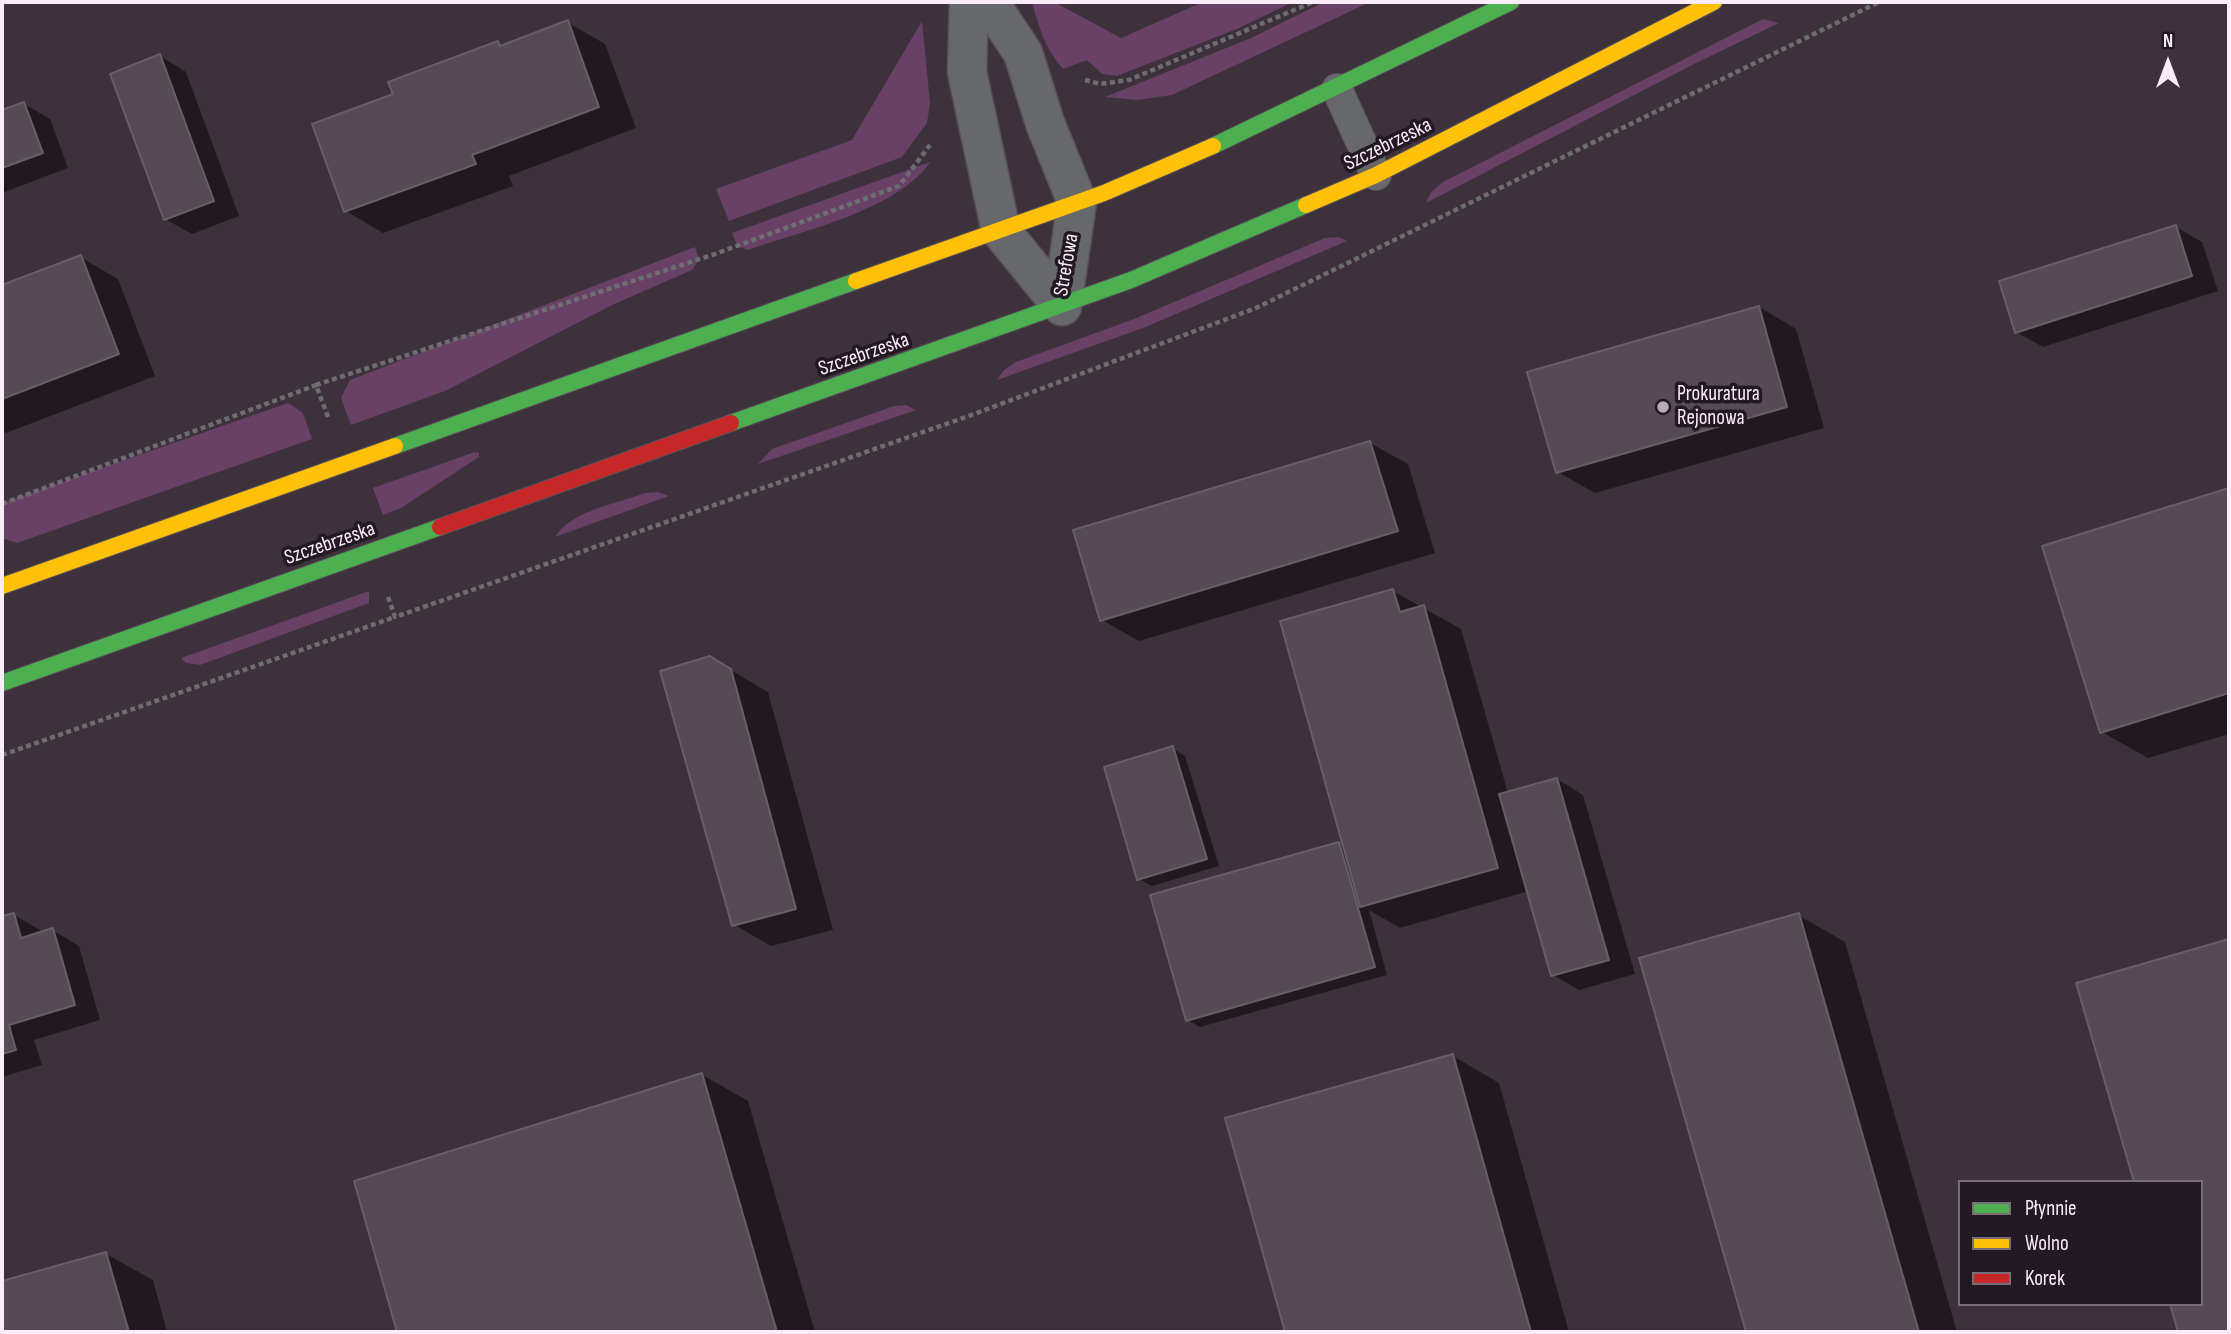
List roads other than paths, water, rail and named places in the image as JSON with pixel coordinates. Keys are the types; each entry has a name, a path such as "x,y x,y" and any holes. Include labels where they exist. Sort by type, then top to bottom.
{"main road":[{"path":"2,586 1077,202 1194,156 1337,89 1511,2"},
{"name":"Szczebrzeska","path":"2,683 1062,306 1230,240 1376,175 1714,2"}],"street":[{"name":"Strefowa","path":"969,2 967,72 1001,230 1062,306"},
{"path":"989,2 1023,53 1045,122 1077,202"},
{"name":"Strefowa","path":"1062,306 1077,202"}],"lane":[{"path":"1337,89 1376,175"}],"place":[{"name":"Prokuratura Rejonowa","path":"1663,407"}]}
